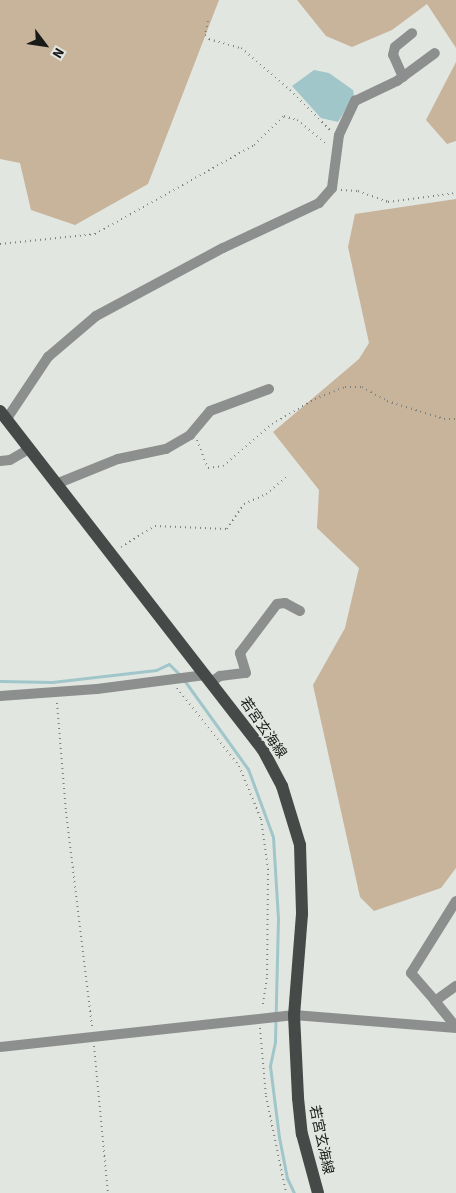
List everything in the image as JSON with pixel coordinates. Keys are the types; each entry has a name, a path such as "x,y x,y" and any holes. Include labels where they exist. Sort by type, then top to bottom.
{"main road":[{"name":"若宮玄海線","path":"3,415 263,750 282,786 294,820 302,870 294,1015 300,1116 318,1193"}],"street":[{"path":"403,77 392,55 394,47 412,33"},
{"path":"3,415 48,356 96,316 223,248 313,206 332,188 337,143 355,101 403,77 435,53"},
{"path":"56,484 118,459 166,449 190,434 210,411 269,389"},
{"path":"0,461 10,460 29,449"},
{"path":"0,696 174,680 208,679 246,673 240,653 277,604 285,603 300,611"},
{"path":"456,901 411,973 456,1027"},
{"path":"435,1001 456,986"},
{"path":"0,1047 94,1039 294,1015 456,1027"}],"path":[{"path":"208,21 205,35 209,40 241,48 290,90 337,143"},
{"path":"0,244 95,234 254,146 284,116 297,120 315,136 337,143"},
{"path":"332,188 358,192 388,202 456,192"},
{"path":"190,434 201,446 208,468 223,466 272,424 315,399 345,387 362,387 387,401 444,419 456,420"},
{"path":"112,556 123,544 155,526 227,529 244,504 266,494 289,475"},
{"path":"174,680 178,691 239,766 262,819 268,868 268,978 259,1020 266,1096 286,1193"},
{"path":"56,692 66,812 94,1039 108,1193"}],"shaded area":[{"path":"0,0 219,0 148,184 75,225 31,210 20,163 0,159"},
{"path":"297,0 456,0 456,48 427,4 392,30 352,47 326,36"},
{"path":"456,62 456,141 447,144 426,120"},
{"path":"456,199 456,868 441,888 374,911 360,897 313,685 345,628 359,568 317,528 319,490 273,432 359,359 369,343 348,247 355,214"}],"water":[{"path":"314,70 329,73 353,90 354,96 338,122 321,118 292,86"}],"waterway":[{"path":"0,681 52,682 156,670 169,664 180,675"},
{"path":"184,680 248,769 273,837 278,918 275,1042 270,1066 279,1137 287,1178 294,1193"}]}
